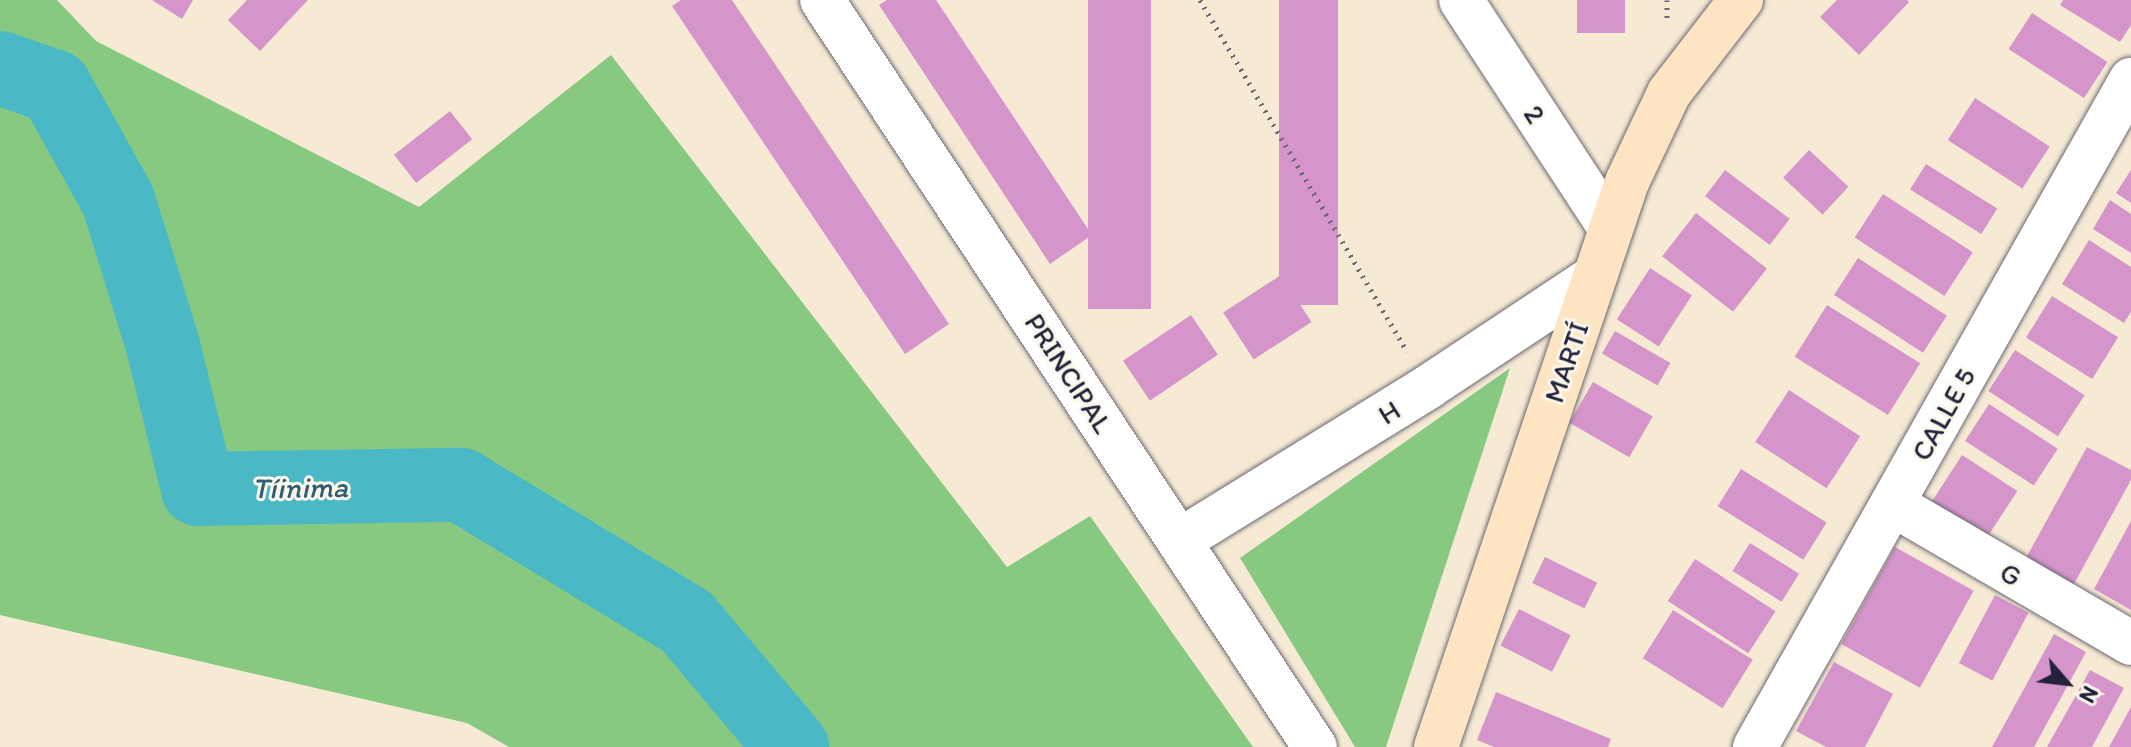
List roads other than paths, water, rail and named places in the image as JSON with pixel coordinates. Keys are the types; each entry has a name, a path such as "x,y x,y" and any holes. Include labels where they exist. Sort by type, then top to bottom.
{"street":[{"name":"PRINCIPAL","path":"822,0 1315,747"},
{"name":"2","path":"1461,0 1610,228"},
{"name":"MARTÍ","path":"1436,747 1610,228 1669,93 1741,0"},
{"name":"CALLE 5","path":"1755,747 2131,80"},
{"name":"H","path":"1179,541 1428,387 1594,277"},
{"name":"G","path":"1892,504 2131,643"}],"waterway":[{"name":"Tíinima","path":"0,68 55,87 118,200 162,342 198,489 461,485 686,621 792,747"}]}
